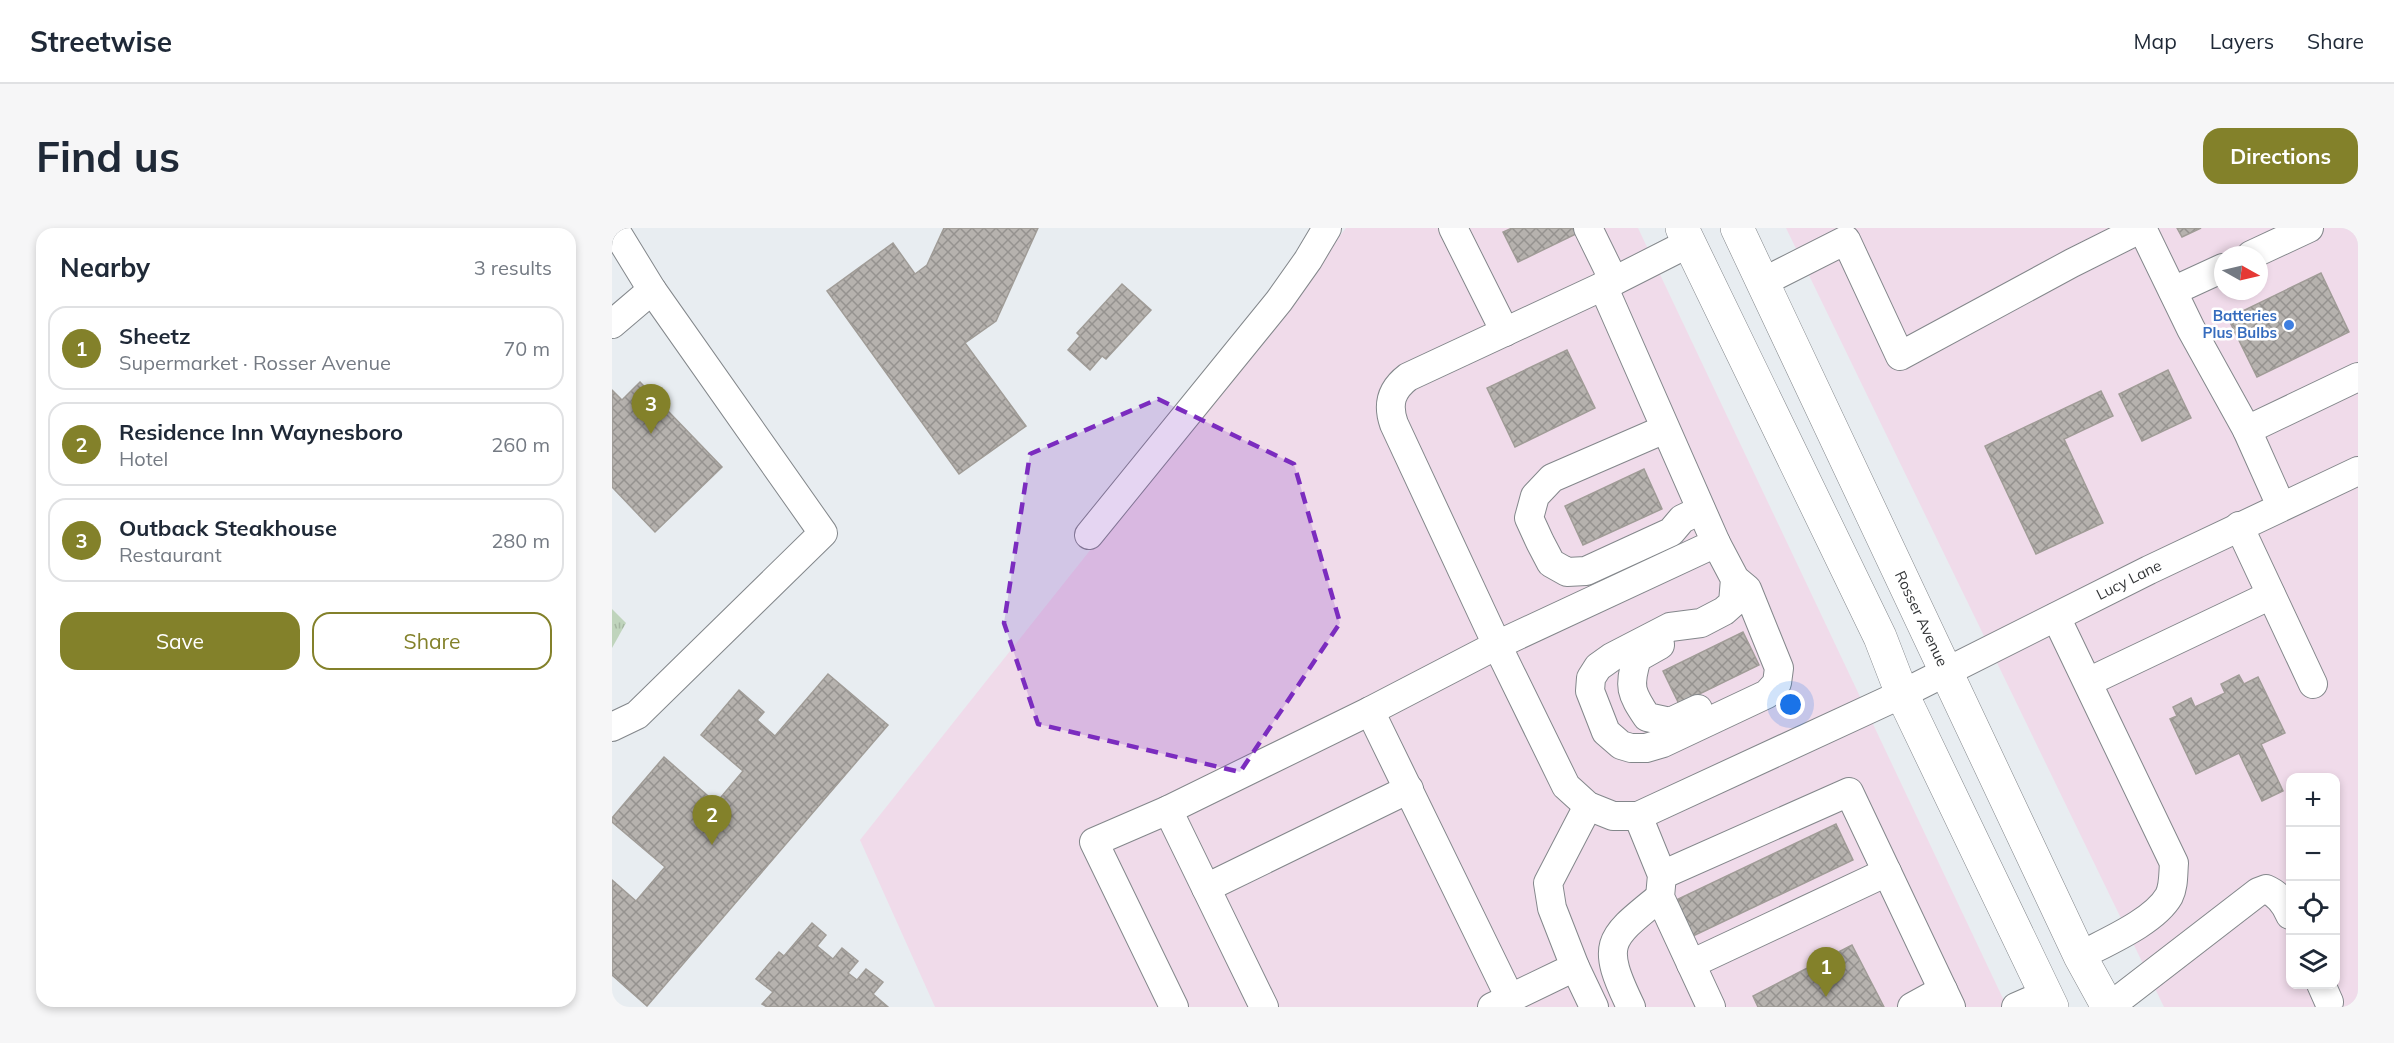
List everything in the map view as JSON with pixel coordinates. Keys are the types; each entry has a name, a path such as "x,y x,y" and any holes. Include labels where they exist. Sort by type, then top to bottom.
{"main road":[{"name":"Rosser Avenue","path":"1737,228 2080,956 2109,1007"},
{"path":"1686,235 1880,637 1902,694 2049,1000"}],"street":[{"path":"612,727 637,715 823,533 652,290 614,228"},
{"path":"1089,535 1279,301 1327,228"},
{"path":"1453,228 1505,332"},
{"path":"1588,228 1665,429 1692,515 1716,543 1735,579 1747,589 1779,668 1777,683 1767,694 1663,743 1646,748 1621,745 1606,732 1590,691 1591,678 1598,667 1612,657 1670,627 1701,622"},
{"path":"1763,282 1846,240 1900,356 2142,228 2191,329 2247,430 2281,506"},
{"path":"2268,247 2310,228"},
{"path":"1686,235 1608,284 1408,377 1399,384 1389,403 1394,424 1497,645 1566,786 1588,806 1613,816 1638,816 1661,886 1691,964 1711,1007"},
{"path":"2173,291 2214,272"},
{"path":"612,324 652,290"},
{"path":"2247,430 2358,377"},
{"path":"1573,610 1529,518 1535,496 1552,478 1665,429"},
{"path":"1636,442 1616,466 1558,494 1546,516 1548,532 1557,546 1569,554 1588,556 1668,519 1692,515"},
{"name":"Lucy Lane","path":"1638,816 1902,694 2239,526 2358,471"},
{"path":"1551,563 1567,572 1586,571 1671,532 1692,515"},
{"path":"2239,526 2313,684"},
{"path":"1174,1007 1094,842 1168,810 1370,711 1497,645 1716,543"},
{"path":"1735,579 1733,603 1724,611 1636,658 1631,676 1633,696 1647,717 1670,722 1757,681 1769,670 1775,655"},
{"path":"2088,682 2271,595"},
{"path":"2056,617 2174,863 2169,896 2157,910 2080,956"},
{"path":"1370,711 1409,789 1501,1003 1575,967"},
{"path":"1206,888 1409,789"},
{"path":"1631,1007 1619,982 1611,957 1615,939 1661,886 1849,792 1947,999 1912,1007"},
{"path":"1588,806 1548,883 1552,908 1575,967 1594,1007"},
{"path":"1168,810 1264,1007"},
{"path":"1691,964 1887,872"},
{"path":"2109,1007 2258,892 2266,889 2274,892 2286,906"},
{"path":"2016,1007 2049,1000"}],"highlighted area":[{"path":"1158,399 1294,464 1340,623 1240,772 1038,724 1004,623 1030,454"}],"shaded area":[{"path":"1346,228 1638,228 2007,1007 935,1007 860,840"},
{"path":"1786,228 2358,228 2358,1007 2164,1007"}],"green space":[{"path":"612,609 626,623 612,648"}],"building":[{"path":"944,228 1038,228 996,321 965,343 1026,426 959,474 827,291 893,243 915,274 927,265"},
{"path":"1512,228 1573,228 1576,234 1518,262 1503,232"},
{"path":"2177,228 2201,228 2182,237"},
{"name":"Batteries Plus Bulbs","path":"2321,273 2349,332 2257,377 2228,318"},
{"path":"1122,284 1151,310 1106,359 1102,356 1090,370 1068,350 1080,336 1077,333"},
{"path":"1567,350 1595,408 1515,447 1487,388"},
{"path":"2168,370 2191,418 2142,441 2119,394"},
{"path":"640,382 722,467 655,532 612,487 612,390 622,400"},
{"path":"2101,391 2113,416 2064,439 2103,523 2036,554 1985,446"},
{"path":"1644,469 1662,509 1583,545 1565,506"},
{"path":"1743,632 1759,665 1679,704 1663,671"},
{"path":"828,674 888,725 647,1006 612,975 612,880 636,901 665,867 612,822 612,818 664,757 716,803 743,771 701,735 739,690 764,712 757,720 775,736"},
{"path":"2239,675 2244,684 2258,677 2285,733 2261,744 2283,791 2262,801 2239,753 2196,774 2170,719 2177,716 2173,707 2191,698 2195,707 2225,693 2221,684"},
{"path":"1836,824 1853,860 1693,936 1676,900"},
{"path":"812,923 826,935 817,946 833,959 842,948 858,961 848,973 857,980 866,969 883,982 873,994 888,1007 767,1007 762,1004 773,992 756,979 779,952 784,956"},
{"path":"1852,945 1884,1007 1758,1007 1753,996"}],"place":[{"name":"Batteries Plus Bulbs","path":"2289,325"},
{"name":"Outback Steakhouse","path":"651,434"},
{"name":"Residence Inn Waynesboro","path":"712,845"},
{"name":"Sheetz","path":"1826,997"}]}
